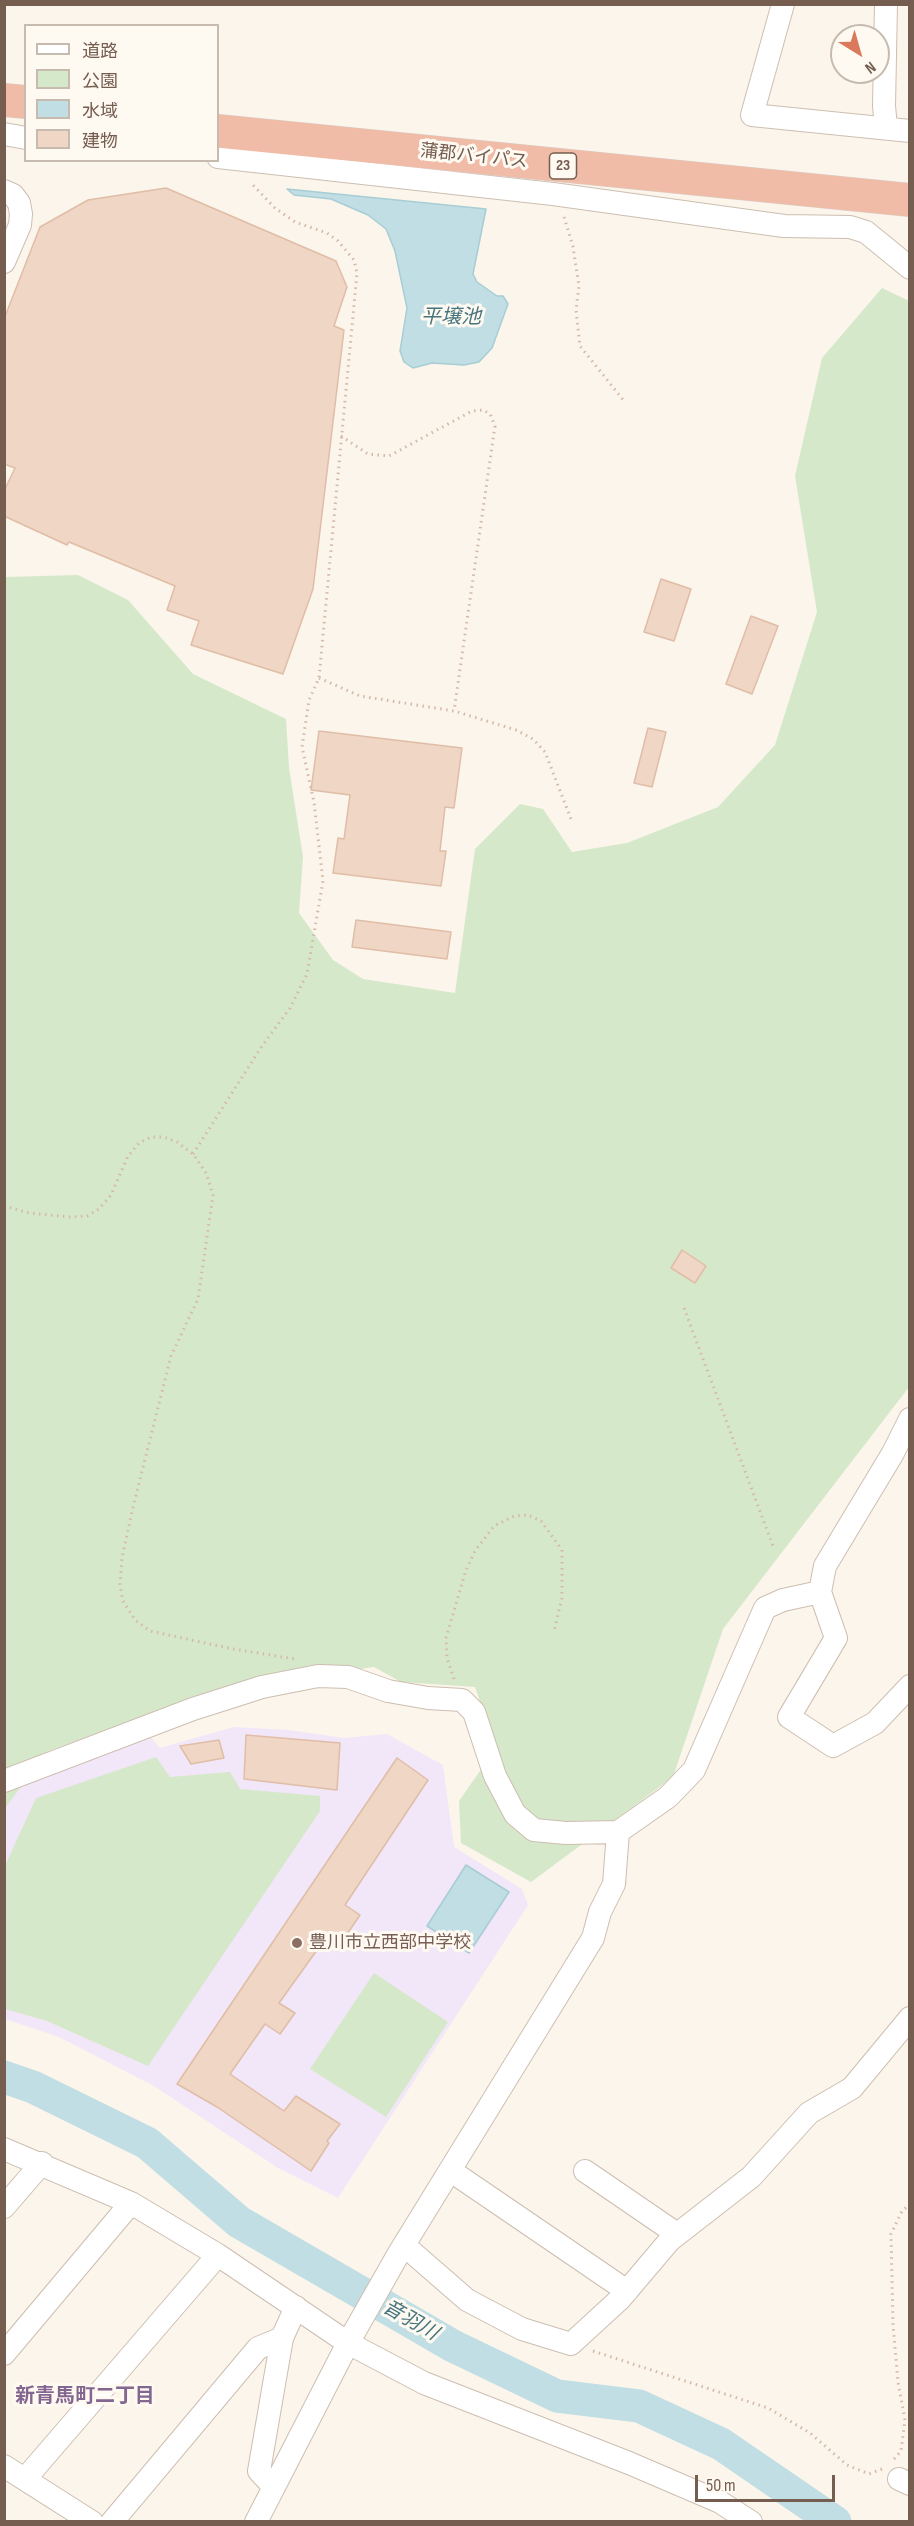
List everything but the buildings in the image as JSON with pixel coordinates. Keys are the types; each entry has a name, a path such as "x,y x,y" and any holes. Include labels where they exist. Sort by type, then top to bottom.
{"highway":[{"path":"4,100 24,102"},
{"path":"4,111 24,113"},
{"name":"蒲郡バイパス","path":"219,120 909,187"},
{"name":"蒲郡バイパス","path":"219,131 909,200"}],"street":[{"path":"783,4 752,115 909,131"},
{"path":"886,4 884,106 886,127"},
{"path":"4,134 24,138"},
{"path":"227,158 554,194 784,226 850,227 866,232 909,268"},
{"path":"4,191 13,195 19,204 21,214 20,225 4,262"},
{"path":"909,1419 893,1453 825,1566 820,1592 836,1638 789,1717 833,1746 875,1723 909,1686"},
{"path":"4,1781 193,1708 262,1687 318,1676 348,1677 388,1691 428,1698 462,1700 474,1712 495,1776 515,1814 534,1830 566,1833 618,1832 668,1797 694,1770 765,1608 783,1600 820,1592"},
{"path":"256,2522 348,2343 402,2250 593,1938 600,1912 614,1884 618,1832"},
{"path":"402,2250 467,2300 522,2330 571,2343 627,2290 677,2234 751,2177 809,2113 852,2088 909,2018"},
{"path":"4,2149 42,2163 131,2203 218,2255 348,2343 424,2383 720,2502 751,2522"},
{"path":"4,2207 42,2163"},
{"path":"451,2171 627,2290"},
{"path":"585,2171 677,2234"},
{"path":"4,2354 131,2203"},
{"path":"25,2479 218,2255"},
{"path":"273,2486 259,2471 282,2338 296,2307"},
{"path":"112,2522 258,2348 282,2338"},
{"path":"4,2466 92,2522"}],"path":[{"path":"193,1154 262,1046 290,1008 307,974 323,881 314,802 302,747 309,700 319,678 357,273 354,260 338,241 327,233 295,222 275,208 227,158"},
{"path":"554,194 568,224 573,247 579,286 576,310 580,346 624,401"},
{"path":"341,436 368,453 388,456 472,411 483,410 490,414 495,426 454,711"},
{"path":"319,678 360,696 454,711 516,730 532,738 545,752 571,819"},
{"path":"4,1206 29,1213 70,1217 87,1216 99,1209 111,1195 128,1156 139,1143 151,1137 164,1137 177,1142 193,1154 206,1173 213,1195 198,1299 171,1356 133,1507 122,1558 120,1584 123,1601 135,1620 150,1631 303,1661"},
{"path":"684,1308 773,1546"},
{"path":"462,1700 447,1658 446,1638 449,1623 466,1570 475,1551 494,1526 514,1516 528,1515 541,1521 562,1550 562,1598 555,1631"},
{"path":"571,2343 768,2408 810,2433 847,2465 869,2474 888,2467 901,2451 905,2420 898,2382 893,2325 891,2234 902,2211 909,2204"}],"shaded area":[{"path":"234,1727 289,1730 344,1738 387,1734 443,1765 454,1847 522,1889 528,1905 338,2198 278,2168 154,2086 59,2037 5,2019 5,1787 146,1732 160,1748"}],"green space":[{"path":"882,288 909,301 909,1387 723,1629 673,1777 531,1882 461,1843 459,1801 496,1748 475,1687 401,1682 374,1667 219,1689 48,1751 5,1808 5,577 78,575 128,600 193,674 286,719 289,768 303,857 299,913 333,960 363,979 455,993 475,849 520,804 543,809 572,852 627,843 718,807 775,745 817,612 795,476 822,358"},
{"path":"156,1757 170,1777 230,1772 240,1789 320,1796 320,1811 148,2066 47,2021 5,2009 4,1868 36,1798"},
{"path":"374,1973 448,2022 386,2117 310,2069"}],"water":[{"name":"平壌池","path":"287,189 486,209 473,274 477,282 497,296 503,296 508,304 492,348 479,362 464,365 432,363 413,368 404,362 400,351 407,308 395,251 386,229 368,215 331,199 294,195"},
{"path":"466,1865 509,1892 469,1953 427,1926"}],"waterway":[{"name":"音羽川","path":"4,2077 33,2087 147,2143 239,2222 453,2346 557,2396 639,2406 721,2444 835,2522"}],"place":[{"name":"豊川市立西部中学校","path":"297,1943"}],"district":[{"name":"新青馬町二丁目","path":"85,2397"}]}
